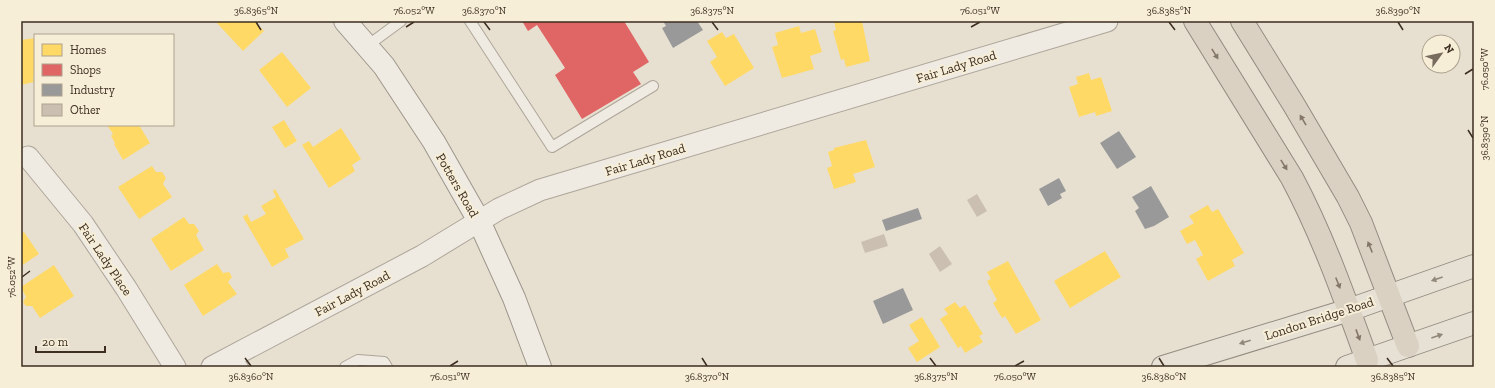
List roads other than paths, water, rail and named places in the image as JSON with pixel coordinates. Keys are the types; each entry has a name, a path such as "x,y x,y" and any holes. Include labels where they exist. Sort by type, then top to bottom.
{"highway":[{"path":"1195,21 1306,203 1349,310 1357,364"},
{"path":"1242,21 1338,178 1361,223 1408,346"}],"main road":[{"name":"London Bridge Road","path":"1163,367 1349,310 1474,266"},
{"path":"1357,364 1471,323"}],"street":[{"name":"Potters Road","path":"345,21 384,66 434,142 479,221 514,298 540,367"},
{"name":"Fair Lady Road","path":"212,367 239,361 422,256 498,209 540,190 1107,21"},
{"name":"Fair Lady Place","path":"28,157 83,224 126,288 175,367"}],"lane":[{"path":"366,46 401,21"},
{"path":"470,21 552,147 653,86"},
{"path":"345,367 358,360 384,362 387,367"}]}
